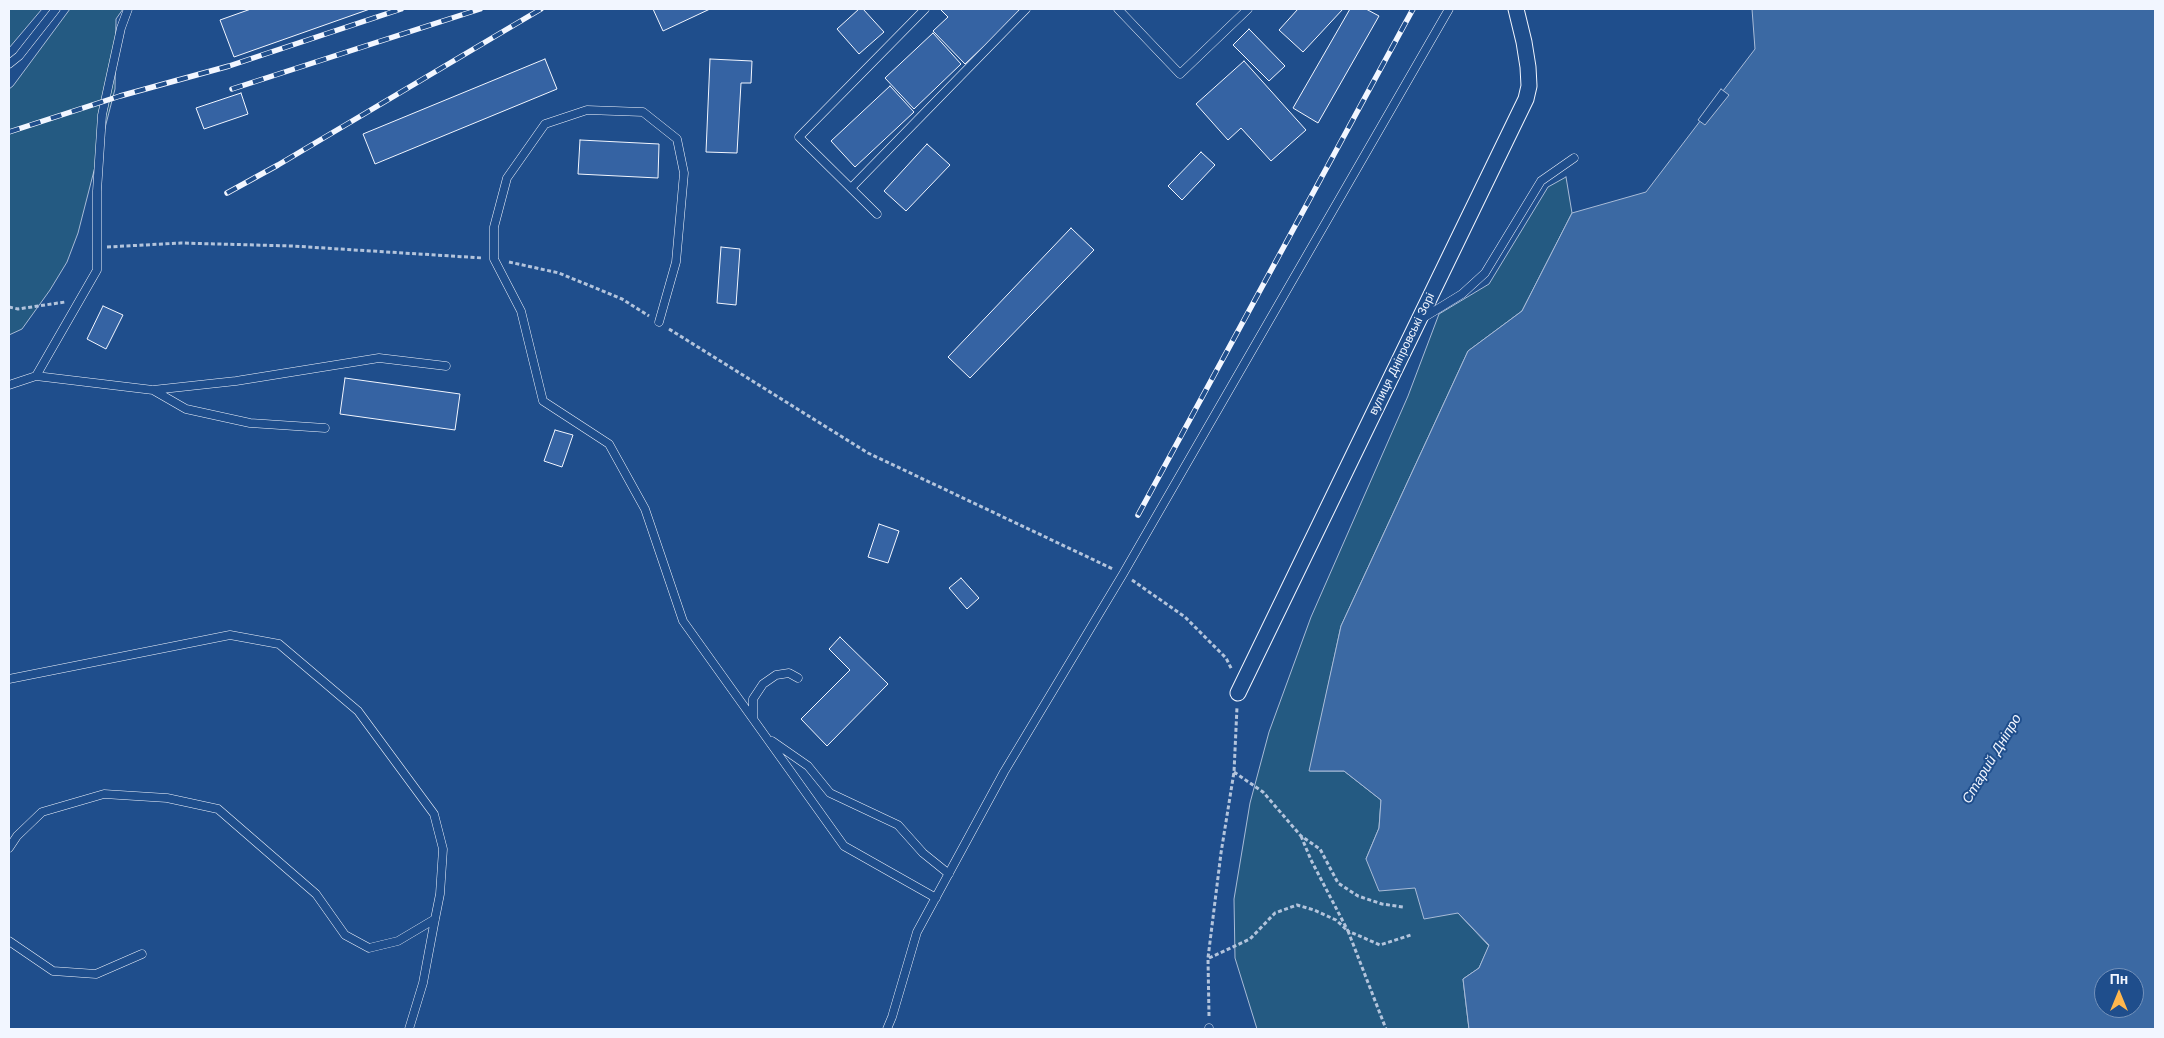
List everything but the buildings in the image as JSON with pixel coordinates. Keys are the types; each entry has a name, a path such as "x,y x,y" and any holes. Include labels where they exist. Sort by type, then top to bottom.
{"street":[{"name":"вулиця Дніпровські Зорі","path":"1238,692 1526,99 1529,86 1528,67 1516,9"}],"lane":[{"path":"9,64 19,56 56,9"},
{"path":"36,376 97,270 97,191 102,115 121,28 128,9"},
{"path":"877,214 799,137 925,9"},
{"path":"851,188 1026,9"},
{"path":"1118,9 1180,74 1248,9"},
{"path":"887,1029 917,932 1004,772 1123,574 1449,9"},
{"path":"658,322 676,262 684,173 677,139 643,112 587,110 545,124 507,178 494,227 494,259 521,311 543,401 609,444 645,509 683,621 844,846 936,898"},
{"path":"1417,321 1462,294 1485,273 1541,181 1574,158"},
{"path":"9,385 36,376 153,390 236,381 379,358 446,366"},
{"path":"153,390 186,409 250,423 325,428"},
{"path":"9,679 230,635 279,644 358,711 434,814 443,849 440,894 423,983 409,1029"},
{"path":"753,718 753,699 763,684 776,675 789,673 798,678"},
{"path":"766,737 808,766 830,793 898,824 923,853 949,874"},
{"path":"9,848 17,836 42,812 104,794 167,798 218,809 316,894 345,935 369,948 398,941 435,919"},
{"path":"9,941 53,971 96,974 142,954"}],"path":[{"path":"96,248 181,243 292,246 494,259 559,273 622,299 868,453 1123,574 1185,617 1226,658 1238,681 1234,772 1221,853 1208,958 1209,1028"},
{"path":"9,307 18,309 80,300"},
{"path":"1234,772 1263,792 1301,836 1320,849 1338,883 1358,896 1382,904 1403,907"},
{"path":"1301,836 1311,860 1348,931 1386,1029"},
{"path":"1208,958 1250,939 1275,913 1297,905 1336,920 1348,931 1380,945 1410,935"}],"shaded area":[{"path":"9,9 42,9 9,48"},
{"path":"70,9 123,9 116,19 115,89 78,233 67,262 22,329 9,335 9,89"},
{"path":"1566,177 1572,213 1522,311 1468,351 1341,626 1310,771 1344,771 1381,800 1379,828 1366,859 1458,913 1489,946 1479,968 1463,979 1469,1029 1257,1029 1235,958 1234,899 1250,803 1269,732 1311,617 1408,396 1439,314 1489,284 1548,187"}],"water":[{"name":"Старий Дніпро","path":"1752,9 2155,9 2155,1029 1469,1029 1463,979 1479,968 1489,945 1458,913 1424,919 1415,888 1379,891 1366,859 1379,828 1381,800 1344,771 1309,771 1341,626 1468,351 1522,311 1572,213 1646,192 1755,49"}],"pier":[{"path":"1721,89 1729,95 1705,125 1698,120"}],"railway":[{"path":"9,132 120,96 229,66 401,9"},
{"path":"232,89 480,9"},
{"path":"227,193 278,165 541,9"},
{"path":"1138,515 1413,9"}]}
